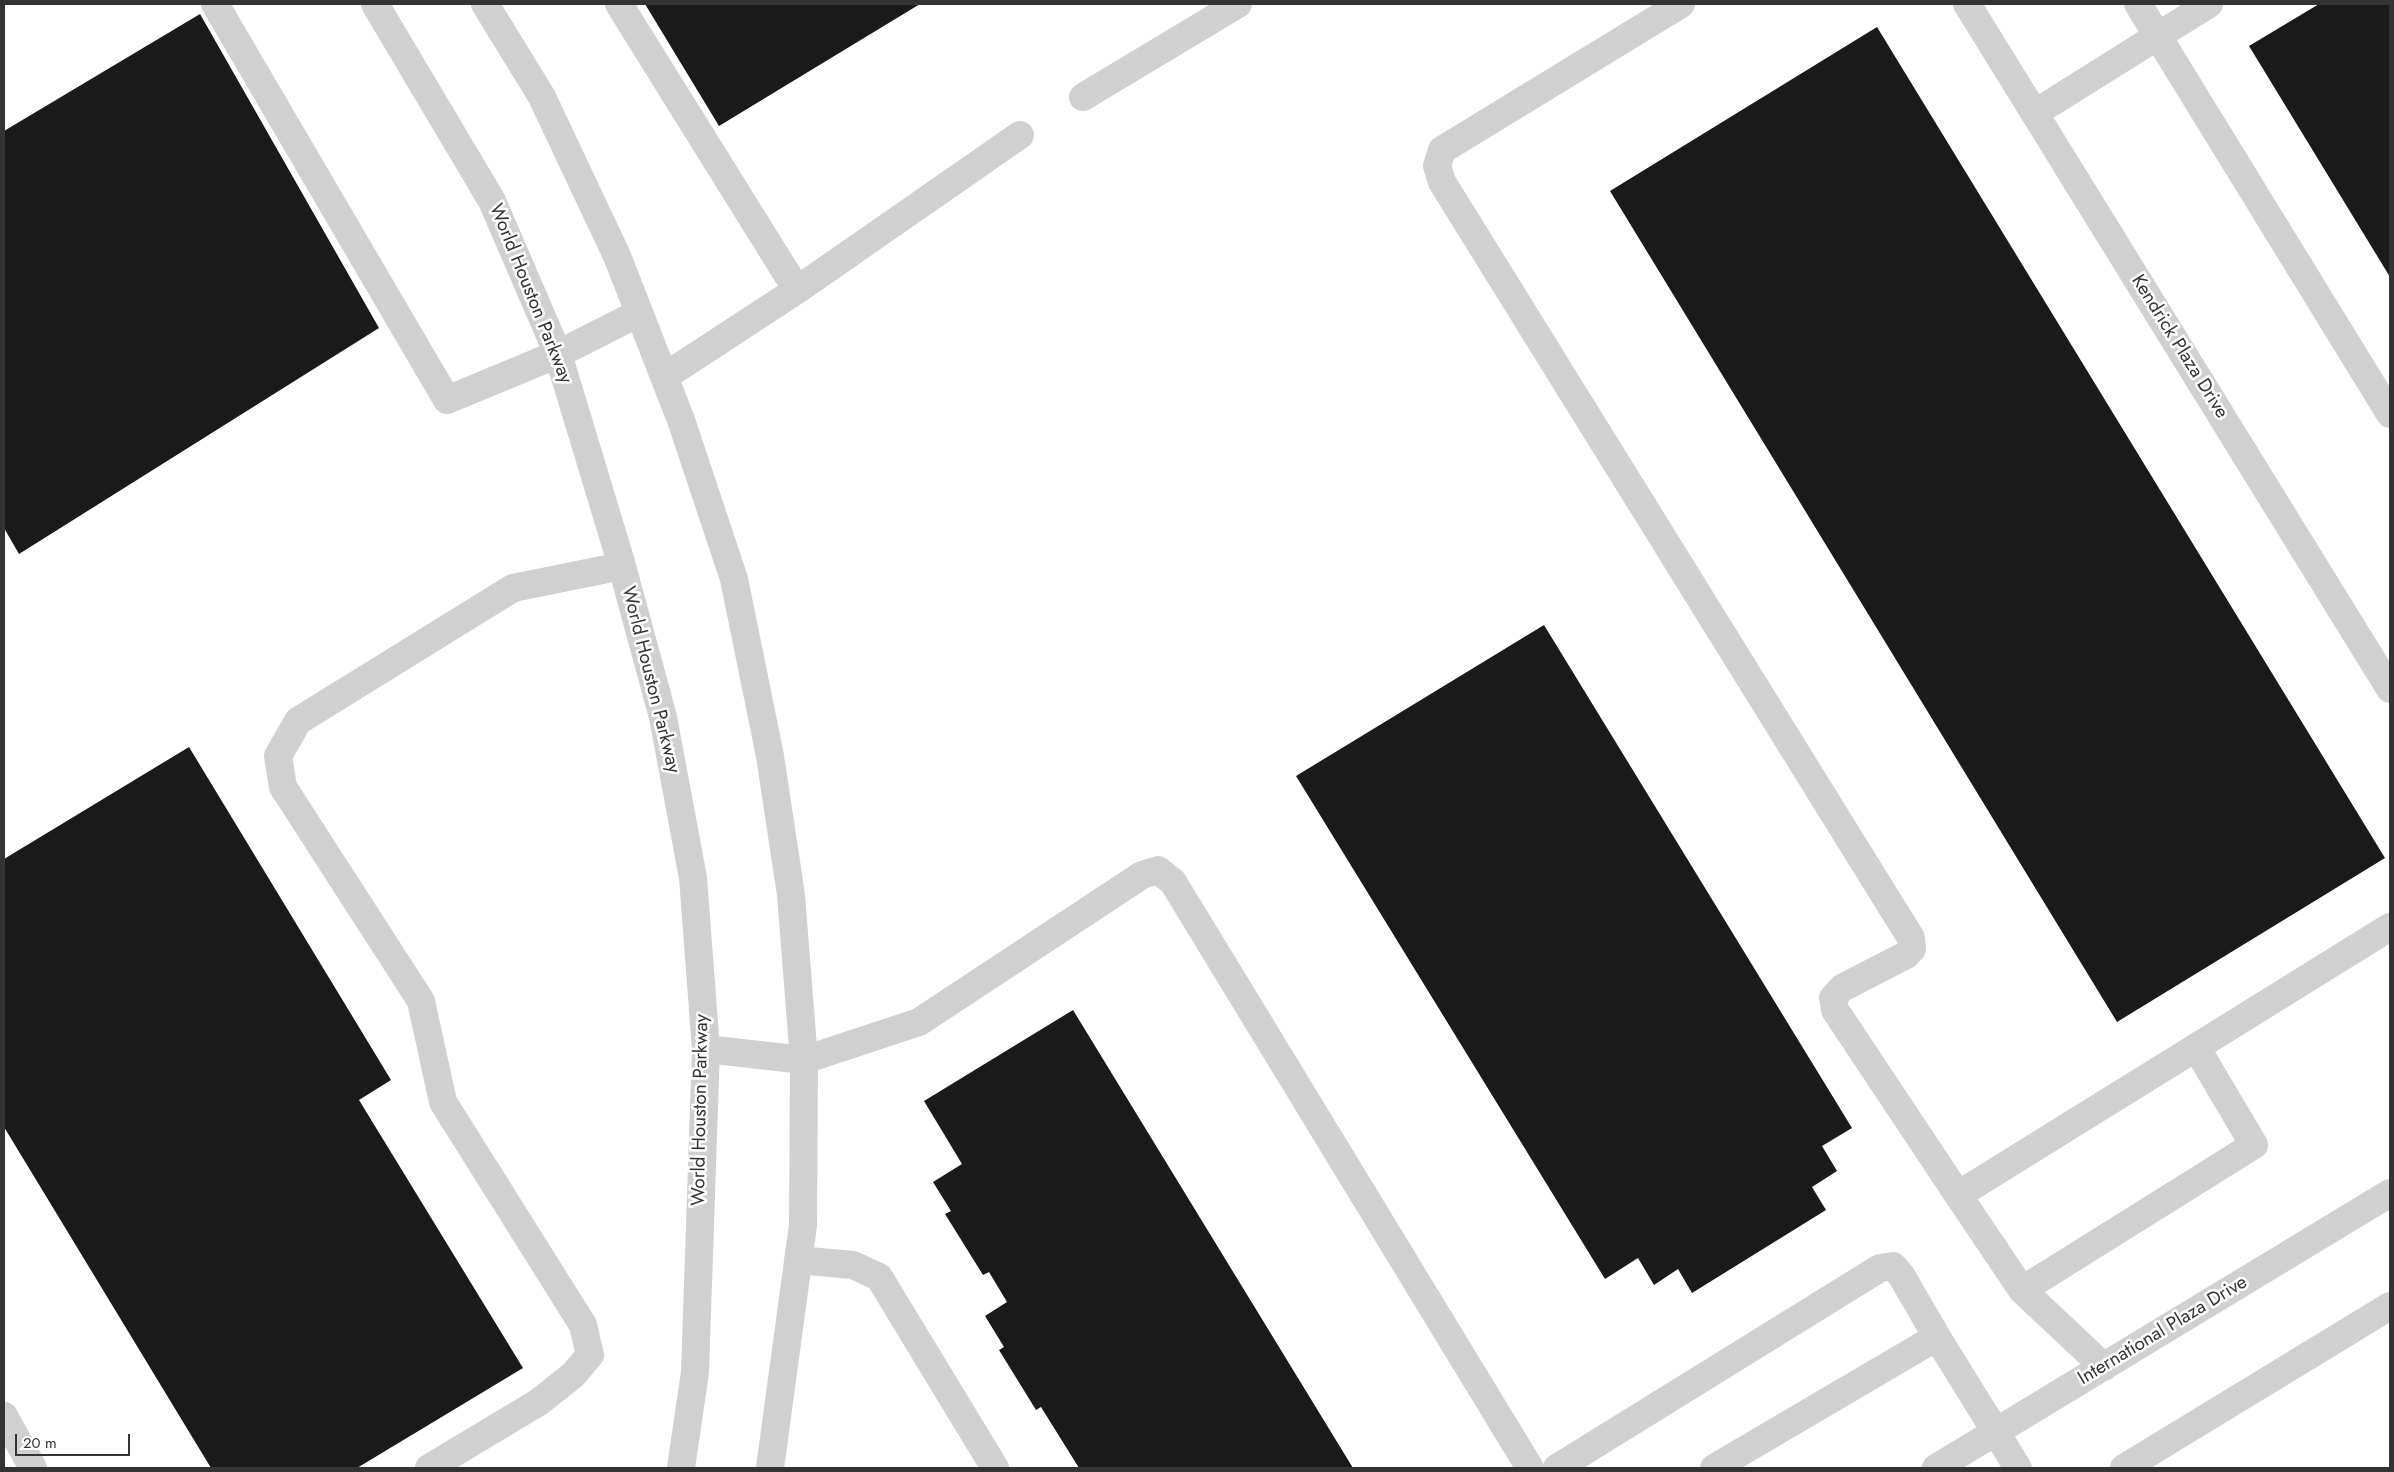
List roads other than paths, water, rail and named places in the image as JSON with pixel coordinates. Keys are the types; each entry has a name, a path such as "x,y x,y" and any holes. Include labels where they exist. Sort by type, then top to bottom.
{"street":[{"path":"215,4 447,400 558,354 639,313"},
{"name":"World Houston Parkway","path":"375,4 492,201 558,354 622,566 664,717 692,878 706,1049 695,1372 681,1468"},
{"path":"485,4 542,97 616,256 681,420 734,579 770,756 791,895 804,1060 803,1225 770,1468"},
{"path":"619,4 797,290"},
{"path":"1084,98 1238,4"},
{"path":"1681,4 1442,150 1437,166 1442,182 1911,938 1912,949 1906,955 1842,988 1833,998 1834,1010 2022,1290 2104,1367"},
{"name":"Kendrick Plaza Drive","path":"1968,4 2390,689"},
{"path":"2138,4 2390,414"},
{"path":"2034,112 2209,4"},
{"path":"664,377 797,290 1020,135"},
{"path":"429,1468 539,1402 573,1376 590,1355 583,1325 443,1102 421,1001 284,787 278,756 298,721 513,588 550,579 622,566"},
{"path":"706,1049 804,1060 919,1022 1142,875 1158,870 1173,882 1530,1468"},
{"path":"1958,1195 2390,927"},
{"path":"2022,1290 2254,1145 2196,1046"},
{"name":"International Plaza Drive","path":"1936,1468 2390,1193"},
{"path":"798,1260 853,1265 879,1276 995,1468"},
{"path":"1557,1468 1880,1268 1893,1266 1901,1275 2018,1468"},
{"path":"2124,1468 2390,1306"},
{"path":"1714,1468 1937,1337"},
{"path":"4,1416 33,1468"}]}
